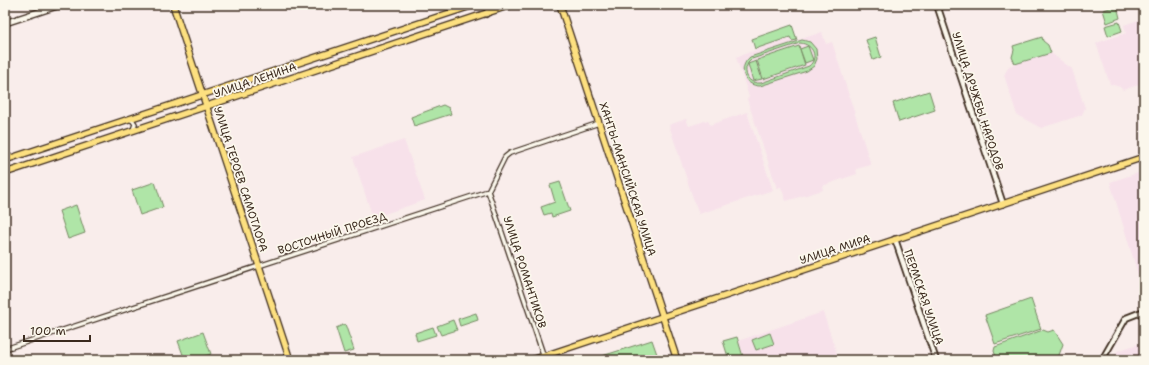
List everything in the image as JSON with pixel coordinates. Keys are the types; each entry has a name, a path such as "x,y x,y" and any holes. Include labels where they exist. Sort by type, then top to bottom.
{"main road":[{"path":"5,23 60,5"},
{"name":"УЛИЦА ГЕРОЕВ САМОТЛОРА","path":"173,5 290,360"},
{"name":"УЛИЦА ЛЕНИНА","path":"5,160 474,5"},
{"name":"УЛИЦА ЛЕНИНА","path":"5,173 511,5"},
{"name":"ХАНТЫ-МАНСИЙСКАЯ УЛИЦА","path":"560,5 678,360"},
{"name":"УЛИЦА МИРА","path":"532,360 544,358 1144,157"}],"street":[{"path":"486,14 489,9 488,5"},
{"name":"УЛИЦА ДРУЖБЫ НАРОДОВ","path":"937,5 1003,204"},
{"path":"277,70 274,74 274,78 276,81 281,82"},
{"path":"129,119 135,124 135,128 132,131"},
{"path":"488,191 505,157 510,153 599,123"},
{"name":"ВОСТОЧНЫЙ ПРОЕЗД","path":"5,349 488,191"},
{"name":"УЛИЦА РОМАНТИКОВ","path":"488,191 544,358"},
{"name":"ПЕРМСКАЯ УЛИЦА","path":"895,240 936,360"},
{"path":"1102,360 1124,320 1129,316 1144,311"}],"shaded area":[{"path":"1144,18 1144,83 1123,90 1120,87 1110,84 1096,43 1126,33 1124,25"},
{"path":"822,32 826,44 832,42 871,165 856,169 857,174 822,186 823,190 786,201 781,187 777,188 747,99 749,97 736,57 790,38 792,42"},
{"path":"1051,53 1072,69 1085,108 1082,115 1041,128 1017,115 1004,75 1009,66"},
{"path":"747,112 773,190 699,214 669,125 686,119 689,126 708,120 710,125"},
{"path":"404,140 425,200 373,218 353,157"},
{"path":"1144,171 1144,294 1110,182"},
{"path":"823,312 839,360 745,360 738,341"},
{"path":"1144,342 1144,360 1113,360 1117,351"}],"green space":[{"path":"1117,6 1120,18 1107,23 1103,10"},
{"path":"1119,22 1122,31 1108,36 1105,26"},
{"path":"792,25 797,40 792,41 790,37 755,49 752,39"},
{"path":"875,37 881,57 873,60 866,40"},
{"path":"1042,37 1043,41 1048,45 1051,53 1015,64 1012,57 1014,50 1013,46"},
{"path":"802,40 810,42 816,49 817,59 814,66 807,71 760,86 750,83 744,76 744,66 750,57","holes":["800,43 805,44 811,49 814,55 814,59 809,66 761,83 749,80 746,68 752,59"]},
{"path":"799,46 805,65 763,79 757,60"},
{"path":"808,46 813,60 805,63 800,49"},
{"path":"756,61 762,79 753,81 748,64"},
{"path":"929,91 935,110 899,122 893,103"},
{"path":"443,105 449,108 451,114 414,126 411,117"},
{"path":"155,182 163,207 140,215 132,190"},
{"path":"560,182 570,211 552,217 551,213 544,215 541,207 555,202 550,185"},
{"path":"76,205 85,233 68,239 59,211"},
{"path":"1031,299 1041,329 995,344 985,315"},
{"path":"476,313 478,320 460,326 458,319"},
{"path":"453,320 457,330 441,335 437,326"},
{"path":"345,324 354,350 344,353 336,328"},
{"path":"433,327 436,335 417,341 415,333"},
{"path":"1043,330 1048,332 1054,330 1063,344 1058,358 1060,360 997,360 994,351 995,347"},
{"path":"203,332 211,354 194,360 185,360 178,341"},
{"path":"770,333 774,344 756,350 752,340"},
{"path":"737,337 744,360 729,360 723,341"},
{"path":"652,340 659,360 596,360 596,358"}]}
